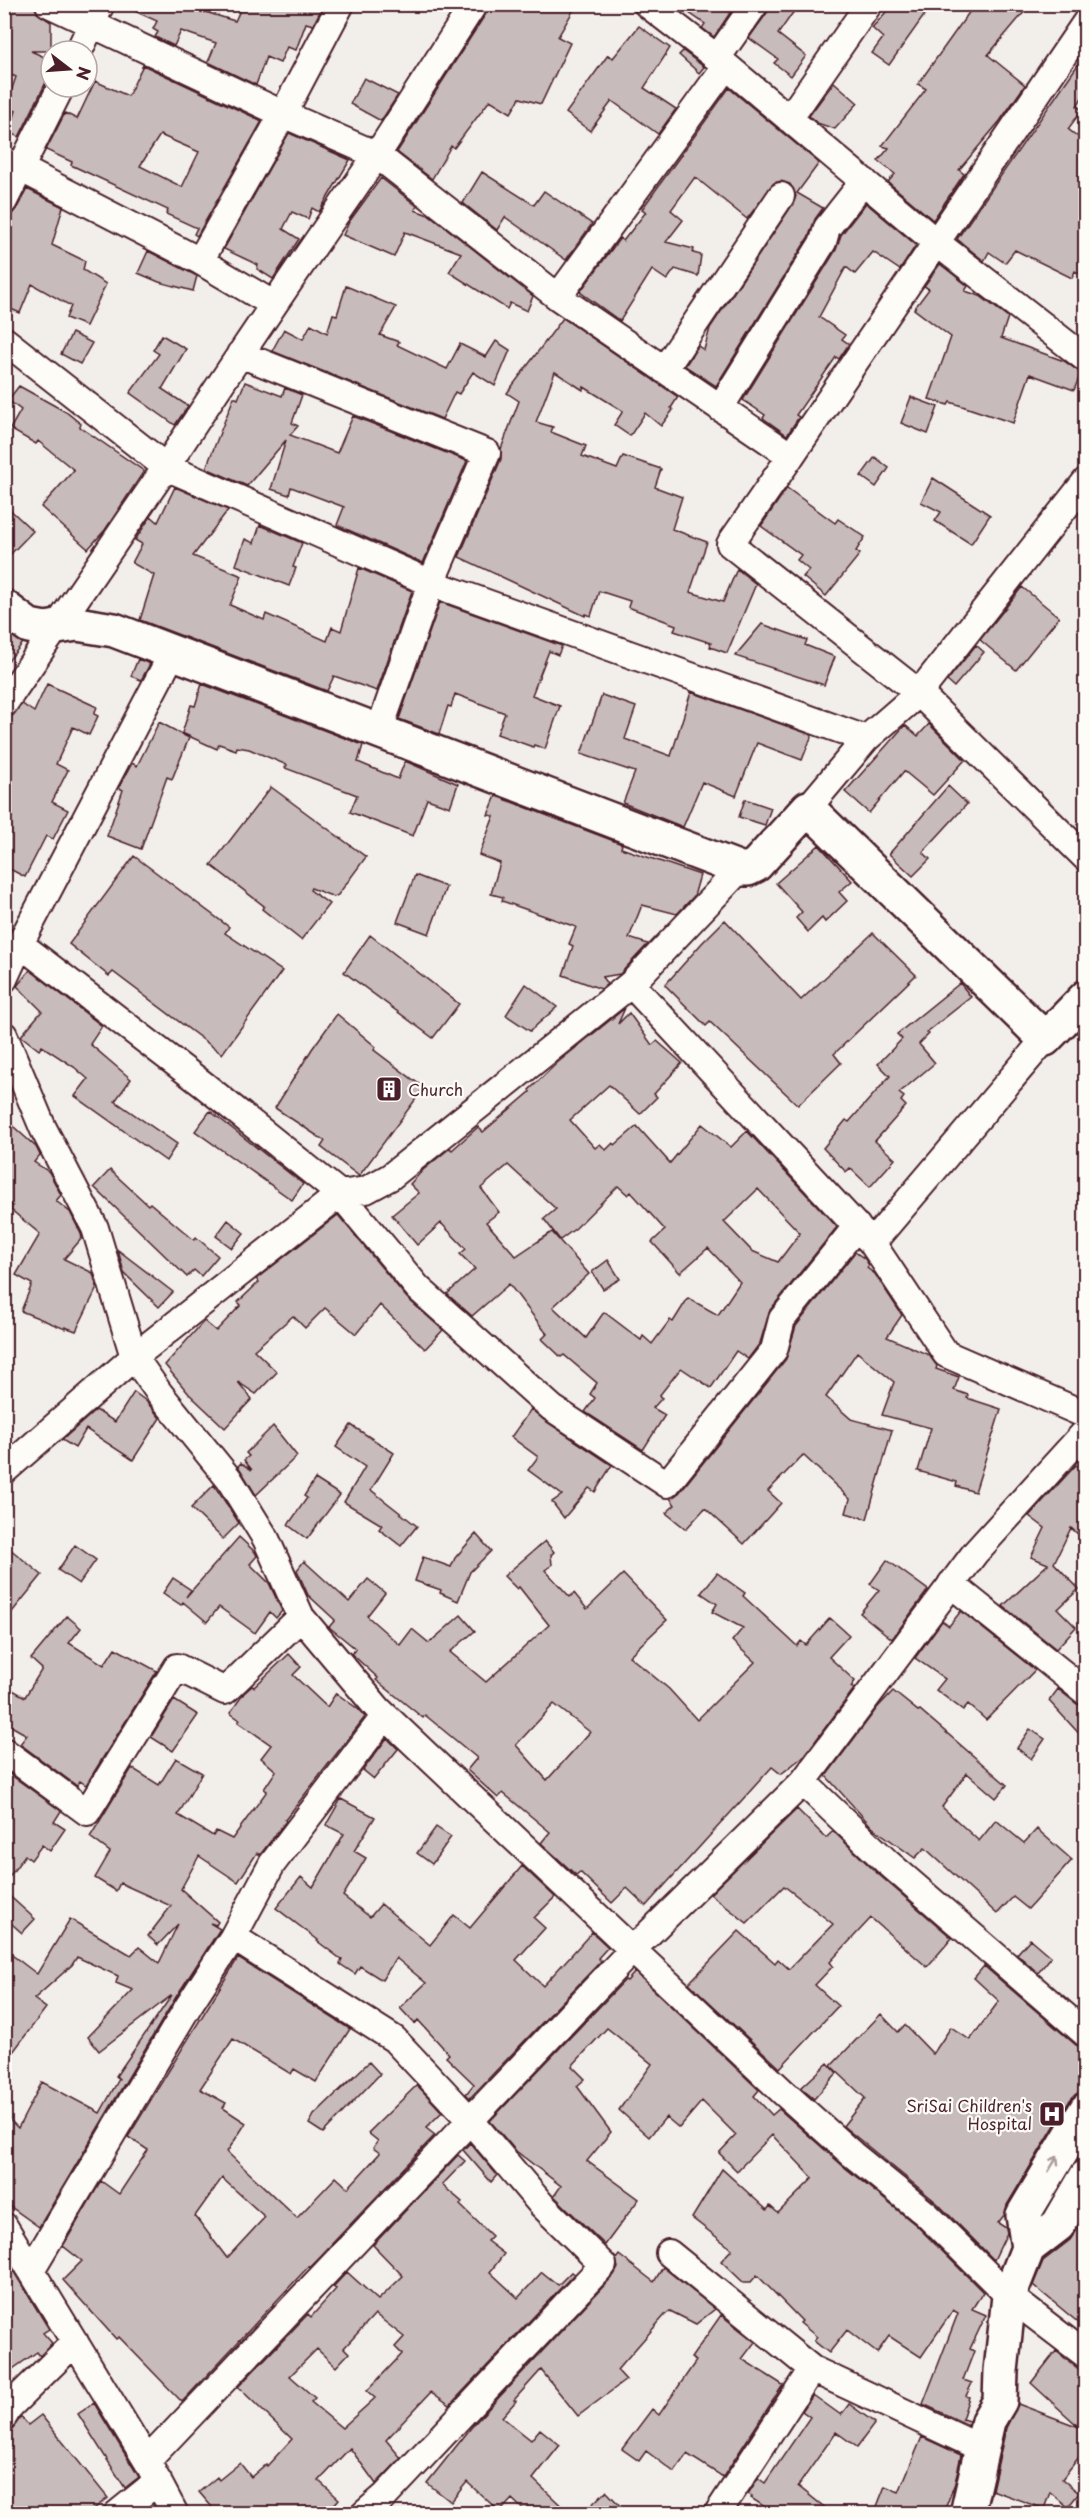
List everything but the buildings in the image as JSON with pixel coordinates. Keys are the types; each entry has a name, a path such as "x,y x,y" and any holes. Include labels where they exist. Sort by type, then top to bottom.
{"main road":[{"path":"4,608 29,626 45,629 77,624 114,630 740,869 748,869 756,865 808,808 1045,1039 1086,997"},
{"path":"967,2514 988,2421 1000,2401 1009,2296 1028,2248 1023,2215 1086,2109"},
{"path":"1028,2248 1058,2225 1086,2177"},
{"path":"955,2514 977,2415 1001,2371"}],"street":[{"path":"49,4 97,14 283,114 377,155 558,297 790,456"},
{"path":"200,261 283,114 341,4"},
{"path":"4,704 58,628 273,304 377,155 474,4"},
{"path":"647,4 721,62 937,243 1086,359"},
{"path":"558,297 721,62 756,4"},
{"path":"789,119 869,4"},
{"path":"85,39 97,14"},
{"path":"1086,22 730,544 919,693 1086,858"},
{"path":"4,201 13,164 54,99"},
{"path":"13,164 200,261 273,304"},
{"path":"720,408 823,242 826,228 864,182"},
{"path":"664,370 781,196"},
{"path":"4,340 166,467 431,584 866,739"},
{"path":"240,354 488,453 431,584 379,731"},
{"path":"808,808 866,739 919,693 1086,481"},
{"path":"4,979 20,944 173,652"},
{"path":"4,1471 134,1357 340,1194 366,1190 390,1177 631,984 740,869"},
{"path":"20,944 204,1085 340,1194 418,1288 552,1408 667,1484 774,1350 782,1318 864,1234 1045,1039"},
{"path":"631,984 864,1234 946,1354 1086,1415"},
{"path":"4,1035 43,1128 95,1228 134,1357 160,1394 229,1479 266,1539 301,1617 385,1716 632,1950 843,2146 926,2214 1009,2296 1086,2355"},
{"path":"117,2514 152,2471 470,2120 632,1950 803,1782 975,1553 1086,1431"},
{"path":"951,1584 1086,1692"},
{"path":"4,1751 87,1812 177,1667 225,1691 301,1617"},
{"path":"31,2270 189,2005 233,1937 272,1864 385,1716"},
{"path":"803,1782 887,1862 1086,2034"},
{"path":"233,1937 394,2039 470,2120 541,2204 603,2265 386,2495 364,2514"},
{"path":"4,2226 152,2471 175,2514"},
{"path":"669,2253 812,2369 972,2444"},
{"path":"4,2416 10,2406 75,2342"},
{"path":"717,2514 812,2369"}],"place":[{"name":"Church","path":"389,1089"},
{"name":"SriSai Children's Hospital","path":"1052,2114"}]}
